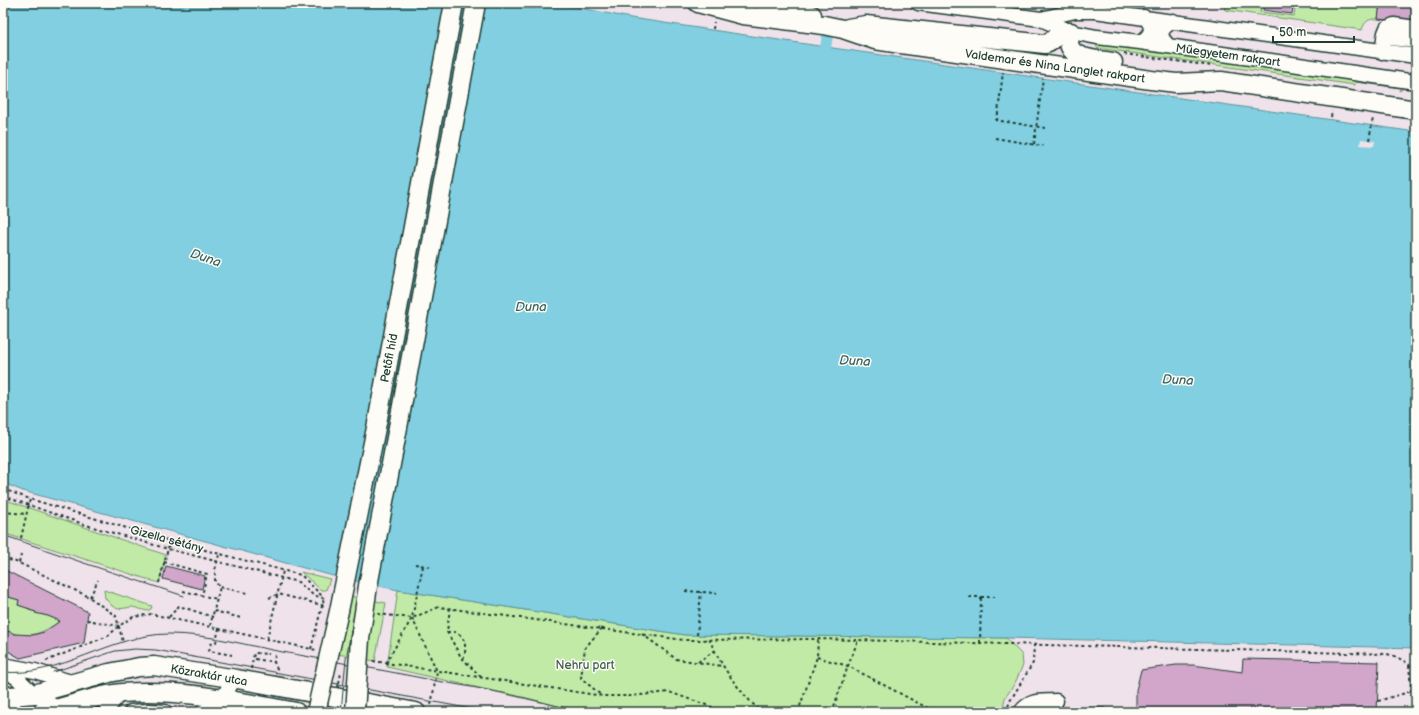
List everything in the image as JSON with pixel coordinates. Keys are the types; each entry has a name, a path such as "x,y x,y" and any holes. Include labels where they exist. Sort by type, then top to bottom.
{"main road":[{"name":"Petőfi híd","path":"316,712 339,610 378,418 454,3"},
{"name":"Petőfi híd","path":"355,712 360,639 368,586 476,3"},
{"name":"Valdemar és Nina Langlet rakpart","path":"698,3 743,15 843,29 876,40 901,44 1176,83 1221,81 1416,110"},
{"path":"766,3 818,16 843,29 866,25 1046,44 1061,34 1072,32 1069,41 1070,48 1076,54 1085,58 1161,69 1221,81"},
{"name":"Közraktár utca","path":"3,696 34,694 139,666 154,666 244,675 392,710 423,709"},
{"path":"226,706 244,675"},
{"name":"Közraktár utca","path":"56,711 95,698 120,693 167,692 226,706 296,712"},
{"path":"3,705 15,712"}],"street":[{"name":"Műegyetem rakpart","path":"918,3 942,5 1041,20 1072,32 1097,37 1416,82"},
{"name":"Műegyetem rakpart","path":"1041,20 1076,7 1095,11 1416,56"},
{"path":"1072,32 1076,7"},
{"path":"1140,42 1149,36 1151,31 1150,23 1144,17"},
{"path":"1169,46 1162,40 1161,33 1163,29 1173,21"},
{"path":"1382,52 1386,30 1391,26 1416,28"},
{"path":"1384,37 1416,41"},
{"path":"3,665 35,671 74,683"},
{"path":"3,668 56,711"},
{"path":"105,712 120,693"},
{"path":"1023,710 1031,702 1056,701"},
{"path":"203,712 226,706"},
{"path":"132,712 149,710 165,712"}],"path":[{"path":"1004,68 996,121 1045,128"},
{"path":"1034,144 1044,72"},
{"path":"1370,140 1374,112"},
{"path":"994,138 1042,146"},
{"path":"3,489 30,499 170,541 219,555 301,575 324,598 311,649"},
{"name":"Gizella sétány","path":"3,496 86,525 168,549 298,582 313,595 324,598"},
{"path":"21,538 30,499"},
{"path":"3,512 26,514"},
{"path":"159,583 170,541"},
{"path":"19,563 21,555"},
{"path":"219,555 215,570 215,582 220,587 247,594"},
{"path":"3,558 19,563 89,597 116,616 123,642"},
{"path":"164,562 207,574 202,596"},
{"path":"415,564 430,567"},
{"path":"386,663 412,618 423,566"},
{"path":"267,640 283,571"},
{"path":"89,597 98,580"},
{"path":"43,662 108,636 119,626 133,617 152,614 210,626 220,587"},
{"path":"183,591 217,600"},
{"path":"685,591 717,593"},
{"path":"697,635 701,592"},
{"path":"269,598 278,594 322,606"},
{"path":"969,597 995,597"},
{"path":"980,643 982,597"},
{"path":"169,617 179,606 213,617"},
{"path":"412,618 439,607 684,640 818,639 1387,654 1395,656 1409,664 1416,671"},
{"path":"450,608 447,632 463,659 483,678"},
{"path":"214,610 241,618"},
{"path":"412,618 437,671 423,709"},
{"path":"87,620 119,626"},
{"path":"219,628 216,642 211,644 209,651 232,655"},
{"path":"602,628 585,648 581,678 603,696"},
{"path":"447,632 457,633 462,637 466,654 463,659"},
{"path":"641,634 676,658 722,666"},
{"path":"708,639 722,666 749,701 761,712"},
{"path":"798,712 817,657 818,639"},
{"path":"832,712 858,640"},
{"path":"1006,712 1010,701 1033,663 1034,645"},
{"path":"698,662 714,651"},
{"path":"244,675 254,653 270,654"},
{"path":"275,655 274,662 277,669 276,676"},
{"path":"817,657 848,666 935,712"},
{"path":"255,659 274,662"},
{"path":"1409,664 1413,712"},
{"path":"437,671 603,696 631,696 669,692 726,712"},
{"path":"338,687 341,673"},
{"path":"1378,700 1411,690 1416,690"}],"green space":[{"path":"1224,3 1261,3 1260,12 1294,16 1296,3 1380,3 1378,19 1367,21 1362,30 1225,10"},
{"path":"1097,43 1405,88 1399,91 1400,88 1355,82 1355,85 1097,48"},
{"path":"3,499 166,555 159,583 3,533"},
{"path":"301,572 330,579 326,590 321,590"},
{"path":"104,590 152,606 151,609 147,611 133,607 118,609 112,606 105,598"},
{"name":"Nehru part","path":"398,590 685,635 1006,638 1022,655 1023,665 1015,683 1005,698 1002,712 584,712 387,667"},
{"path":"3,592 6,593 5,596 19,600 18,605 60,621 47,629 33,634 18,635 10,633 3,629"},
{"path":"334,593 386,603 375,661 322,651"}],"water":[{"name":"Duna","path":"3,3 555,3 631,18 1416,132 1416,648 1006,638 685,635 398,590 333,576 23,491 3,483"}],"pier":[{"path":"1361,139 1375,141 1374,146 1360,145"}],"building":[{"path":"1264,3 1294,3 1292,14 1263,10"},
{"path":"1380,3 1416,3 1416,21 1378,19"},
{"path":"166,566 205,576 202,589 163,579"},
{"path":"3,569 88,612 84,643 20,658 3,648 3,629 15,634 33,635 44,632 60,621 35,613 36,612 29,610 30,609 18,605 19,600 5,596 6,593 3,592"},
{"path":"1243,659 1379,662 1377,712 1136,712 1136,690 1141,670 1176,665 1193,665 1242,672"},
{"path":"1061,707 1105,708 1105,712 1061,712"}],"waterway":[{"path":"823,61 827,39"}],"tram line":[{"path":"327,712 331,681 348,615 386,419 463,3"},
{"path":"3,535 184,596"},
{"path":"341,712 346,659 354,614"},
{"path":"3,672 24,672 45,669 127,641 148,636 169,634 199,636 499,692 581,712"},
{"path":"53,672 115,651 135,649 156,650 488,712"}]}
